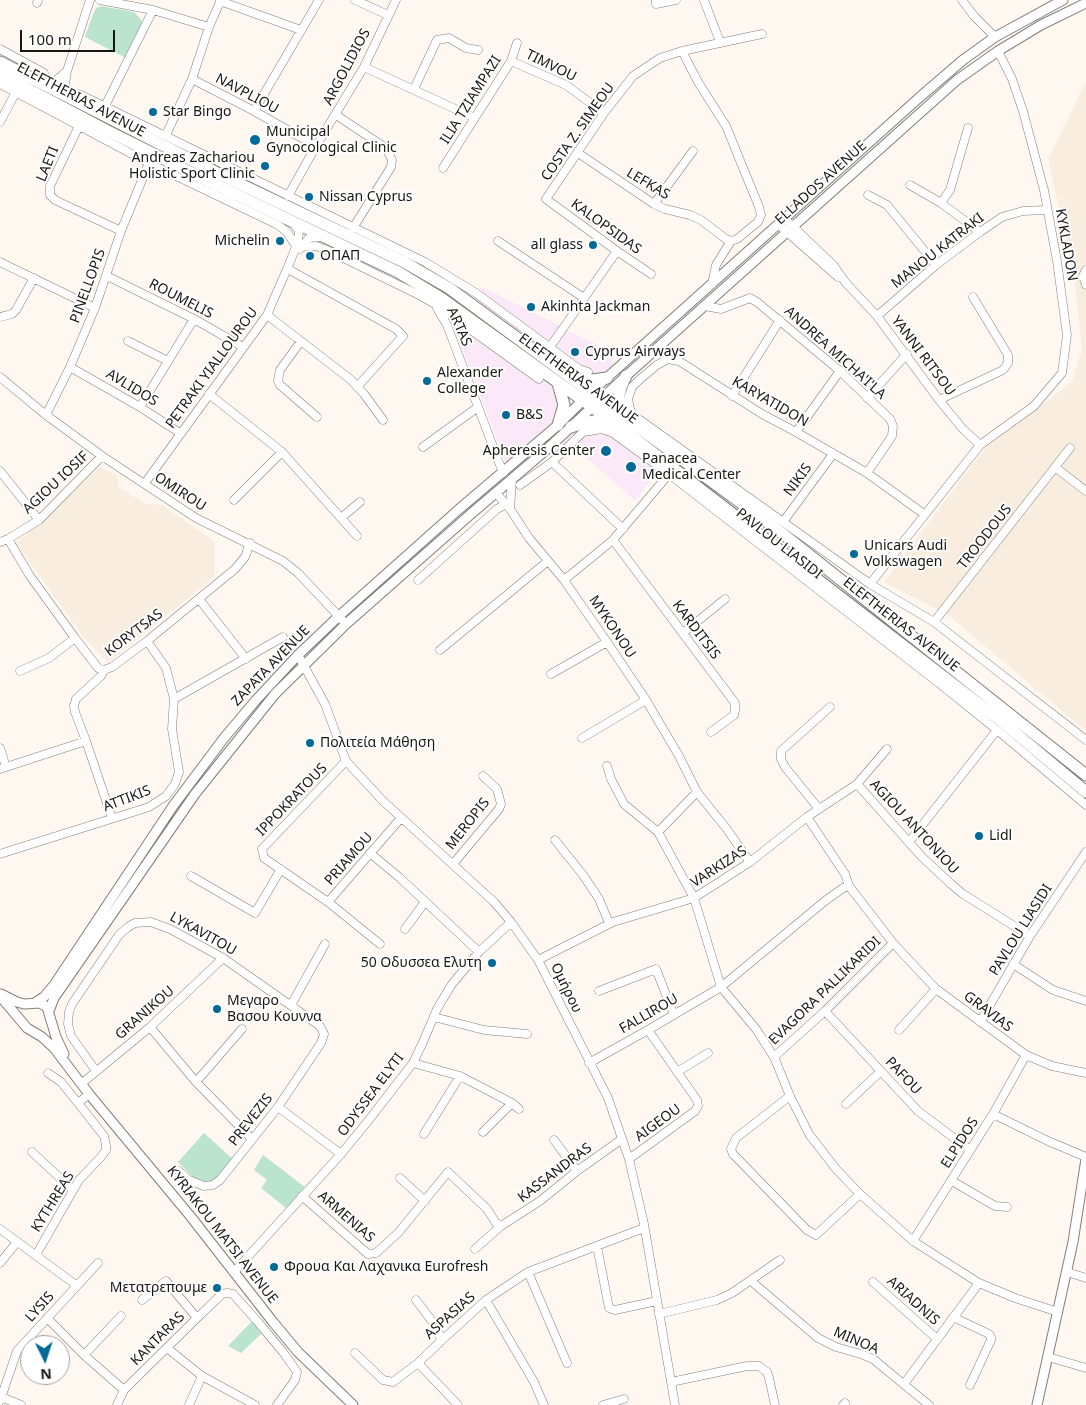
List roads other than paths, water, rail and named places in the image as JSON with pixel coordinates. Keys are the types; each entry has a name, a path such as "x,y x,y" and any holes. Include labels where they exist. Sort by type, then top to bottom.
{"highway":[{"name":"ELEFTHERIAS AVENUE","path":"0,62 43,79 219,174 404,262 496,315 567,375 632,418 778,530 1086,775"},
{"name":"ELEFTHERIAS AVENUE","path":"0,74 214,184 398,272 442,298 620,427 878,631 916,656 1001,721 1086,792"},
{"path":"567,375 585,380 607,378"},
{"path":"626,376 620,387 620,406 632,418"},
{"path":"558,383 564,405 558,425"},
{"path":"571,427 582,423 598,421 620,427"}],"main road":[{"name":"ELLADOS AVENUE","path":"588,405 607,378 963,60 996,37 1063,0"},
{"name":"ELLADOS AVENUE","path":"596,395 626,376 956,80 998,51 1041,25 1086,3"},
{"name":"ZAPATA AVENUE","path":"33,1003 44,997 54,984 173,806 212,753 256,700 298,655 339,616 458,510 558,425 588,405"},
{"name":"ZAPATA AVENUE","path":"50,1015 54,998 195,794 275,694 346,624 496,493 516,482 571,427 588,405"},
{"name":"KYRIAKOU MATSI AVENUE","path":"0,995 17,1002 44,1005 50,1015 59,1045 79,1080"},
{"name":"KYRIAKOU MATSI AVENUE","path":"0,995 27,1028 34,1031 54,1048 89,1094 191,1216 298,1352 350,1404"},
{"path":"23,1022 22,1012 33,1003"},
{"path":"34,1031 45,1028 50,1015"},
{"path":"1037,1405 1067,1272 1086,1158"}],"street":[{"path":"90,0 67,71 65,84 75,96 105,106 425,262 476,293 496,315 550,347 580,369 588,372"},
{"path":"100,0 153,10 209,28"},
{"path":"166,135 192,79 220,0 302,30"},
{"path":"254,111 319,0"},
{"path":"355,0 388,16"},
{"name":"ARGOLIDIOS","path":"288,196 364,67 396,0"},
{"path":"656,0 656,4 676,0"},
{"path":"704,0 720,42"},
{"path":"962,0 974,16 996,37"},
{"path":"105,106 153,10"},
{"name":"COSTA Z. SIMEOU","path":"546,199 604,113 633,76 660,58 720,42 762,34"},
{"path":"414,89 437,40 449,38 466,48 478,50"},
{"name":"ILIA TZIAMPAZI","path":"443,168 511,61 517,43"},
{"path":"0,49 43,79 54,82 67,71"},
{"path":"682,51 698,82 726,126 761,214 758,222 744,235 731,241 716,265 712,284"},
{"name":"KYKLADON","path":"870,584 980,445 1034,406 1062,373 1067,335 1048,210 1023,111 1012,79 998,51"},
{"name":"TIMVOU","path":"511,61 566,85 604,113"},
{"path":"364,67 475,118"},
{"name":"NAVPLIOU","path":"192,79 316,146"},
{"path":"0,84 149,164 281,227 299,246 316,246 327,250 435,304 539,379"},
{"path":"0,122 16,92"},
{"path":"336,115 386,148 392,160 391,167 353,228"},
{"name":"LAETI","path":"78,126 50,186 50,195 55,200 121,231"},
{"path":"941,202 950,190 968,128"},
{"path":"654,204 693,151"},
{"name":"LEFKAS","path":"578,153 654,204 701,220 731,241"},
{"name":"PINELLOPIS","path":"46,415 70,367 95,308 121,231 149,164"},
{"path":"910,186 941,202 980,232"},
{"path":"868,195 887,205 936,265"},
{"name":"KALOPSIDAS","path":"546,199 651,274"},
{"name":"MANOU KATRAKI","path":"877,316 936,265 1002,218 1023,211 1048,210"},
{"path":"291,220 299,231 299,246"},
{"name":"YANNI RITSOU","path":"782,222 834,266 846,283 877,316 907,354 939,400 962,428 980,445"},
{"name":"PETRAKI YIALLOUROU","path":"145,483 267,316 299,246 312,237 317,236 332,240"},
{"path":"498,241 584,298"},
{"path":"550,347 617,251"},
{"path":"0,262 95,308"},
{"path":"289,266 396,329 403,336 357,387"},
{"path":"1086,270 1083,276 1086,285"},
{"name":"ROUMELIS","path":"107,276 194,319 243,347"},
{"path":"0,317 12,314 16,310 34,278"},
{"path":"939,400 1003,370 1008,363 1008,356 973,297"},
{"name":"ANDREA MICHA'I'LA","path":"705,306 721,309 750,298 757,302 840,371 890,419 894,429 892,436 867,473"},
{"name":"ARTAS","path":"435,304 447,325 503,473"},
{"path":"267,316 357,387 384,420"},
{"path":"140,407 194,319"},
{"path":"732,396 780,320"},
{"path":"128,341 168,361"},
{"path":"301,342 280,370 278,381 280,385 317,417"},
{"path":"867,398 907,354"},
{"name":"KARYATIDON","path":"632,418 628,399 632,387 657,365 668,359 679,361 732,396 867,473 924,514"},
{"name":"AVLIDOS","path":"70,367 140,407 180,433"},
{"path":"796,432 840,371"},
{"name":"OMIROU","path":"0,376 46,415 102,456 202,521 250,543 283,561 346,624"},
{"path":"209,394 282,452 357,536"},
{"path":"424,447 478,407"},
{"path":"632,418 870,584 934,622 1086,740"},
{"name":"PAVLOU LIASIDI","path":"516,482 552,462 580,433 587,430 602,429 613,433 878,631 903,656 997,730 1086,805"},
{"name":"TROODOUS","path":"934,622 1070,448"},
{"path":"234,500 282,452"},
{"name":"NIKIS","path":"783,522 833,454"},
{"name":"AGIOU IOSIF","path":"0,542 39,520 102,456"},
{"path":"552,462 623,528"},
{"path":"1055,467 1086,491"},
{"path":"0,471 39,520"},
{"path":"564,580 613,540 669,474"},
{"path":"418,580 497,509 508,506 516,482"},
{"name":"MYKONOU","path":"496,493 508,506 529,538 564,580 607,642 646,700 686,769 697,792 750,862"},
{"path":"341,518 360,502"},
{"name":"KORYTSAS","path":"8,539 30,576 74,638 98,668 104,670 112,667 147,641 235,569 244,557 250,543"},
{"name":"KARDITSIS","path":"613,540 734,703 736,710 734,715 712,732"},
{"path":"440,650 548,561"},
{"path":"199,598 246,659"},
{"path":"683,633 725,599"},
{"path":"174,699 283,637"},
{"path":"20,671 49,658 74,638"},
{"name":"ATTIKIS","path":"0,854 149,807 166,796 175,784 179,772 172,729 174,699 166,668 147,641"},
{"path":"551,674 607,642"},
{"name":"Ομήρου","path":"298,655 325,704 346,761 383,802 494,902 538,960 608,1098 629,1159 644,1228 675,1405"},
{"path":"903,656 916,656"},
{"path":"104,670 101,676 76,699 74,712 86,741 112,818"},
{"path":"582,738 646,700"},
{"path":"819,809 784,767 781,751 830,707"},
{"path":"909,842 997,730"},
{"path":"0,748 3,768 86,741"},
{"name":"VARKIZAS","path":"538,960 609,923 694,898 750,862 819,809 857,784 887,749"},
{"name":"IPPOKRATOUS","path":"264,858 262,849 346,761"},
{"path":"607,766 611,779 624,804 658,832 694,898 722,986 756,1029 774,1057 790,1096 809,1134 836,1170 913,1241 979,1283 1015,1298 1058,1312"},
{"name":"MEROPIS","path":"453,864 499,809 501,804 497,789 484,776"},
{"name":"AGIOU ANTONIOU","path":"857,784 935,870 963,894 1030,936"},
{"path":"658,832 697,792"},
{"name":"PRIAMOU","path":"264,858 328,902 401,818"},
{"name":"GRAVIAS","path":"807,818 845,874 849,886 893,943 936,988 1026,1055 1052,1066 1086,1073"},
{"path":"555,840 600,899 609,923"},
{"name":"PAVLOU LIASIDI","path":"980,1022 1030,936 1086,852"},
{"path":"370,853 479,952"},
{"path":"191,876 255,913 281,869"},
{"path":"722,986 825,901 849,886"},
{"path":"328,902 380,944"},
{"path":"405,928 425,902"},
{"name":"LYKAVITOU","path":"96,1071 71,1036 68,1024 69,1012 72,1004 119,935 126,929 139,923 151,922 160,924 223,958 320,1026 324,1034"},
{"name":"ODYSSEA ELYTI","path":"234,1272 342,1154 413,1063 437,1009 452,984 479,952 511,922"},
{"name":"EVAGORA PALLIKARIDI","path":"774,1057 825,1012 893,943"},
{"path":"291,1005 325,944"},
{"name":"GRANIKOU","path":"79,1080 96,1071 150,1028 223,958"},
{"path":"1013,964 1054,990 1086,1002"},
{"path":"599,991 656,969 674,1015"},
{"name":"FALLIROU","path":"589,1063 722,986"},
{"path":"899,1030 936,988"},
{"name":"PAFOU","path":"825,1012 918,1111 970,1150"},
{"path":"434,1017 484,1030 527,1034"},
{"path":"150,1028 196,1082 252,1139"},
{"path":"196,1082 242,1029"},
{"name":"AIGEOU","path":"629,1159 695,1111 698,1106 697,1100 648,1030"},
{"name":"PREVEZIS","path":"178,1171 196,1184 205,1186 213,1185 223,1176 278,1107 321,1043 324,1034"},
{"path":"678,1072 708,1053"},
{"name":"ELPIDOS","path":"913,1241 993,1114 1026,1055"},
{"path":"413,1063 460,1076 512,1103 519,1109"},
{"path":"846,1104 881,1071"},
{"path":"48,1073 60,1082 78,1102 89,1094"},
{"path":"424,1134 460,1076"},
{"path":"790,1096 736,1138 730,1148 733,1154 807,1230 816,1235 860,1194"},
{"name":"KYTHREAS","path":"36,1255 79,1180 102,1157 106,1145 104,1136 78,1102"},
{"path":"483,1132 512,1103"},
{"path":"278,1107 342,1154"},
{"path":"993,1114 1086,1158"},
{"name":"KASSANDRAS","path":"475,1249 501,1226 540,1201 577,1170 622,1139"},
{"path":"554,1140 577,1170"},
{"path":"32,1152 73,1190"},
{"name":"ARMENIAS","path":"302,1196 368,1254 376,1253 398,1233 448,1172 501,1226"},
{"path":"400,1178 425,1201"},
{"path":"952,1181 995,1206 1007,1207"},
{"name":"ASPASIAS","path":"355,1353 383,1380 393,1382 418,1364 486,1300 528,1272 644,1228"},
{"path":"0,1229 76,1285"},
{"path":"0,1263 18,1242"},
{"path":"597,1246 609,1308 615,1310 657,1301"},
{"path":"659,1314 717,1300 751,1281 780,1260"},
{"name":"LYSIS","path":"1,1399 17,1351 98,1263"},
{"path":"528,1272 567,1363"},
{"path":"1067,1272 1086,1278"},
{"path":"142,1300 166,1281 197,1318"},
{"name":"MINOA","path":"751,1281 818,1338 836,1347 873,1359 929,1405"},
{"name":"ARIADNIS","path":"873,1282 936,1338"},
{"name":"ARIADNIS","path":"904,1384 936,1338 979,1283"},
{"name":"KANTARAS","path":"117,1405 124,1390 222,1294 233,1294 258,1322"},
{"path":"416,1300 438,1329 441,1341"},
{"path":"486,1300 534,1382 544,1405"},
{"path":"268,1315 258,1322 297,1372 295,1380 277,1405"},
{"path":"84,1355 121,1316"},
{"name":"ARIADNIS","path":"953,1317 991,1336 991,1340 970,1385"},
{"path":"47,1318 84,1355 124,1390"},
{"path":"167,1348 202,1376 255,1405"},
{"path":"1048,1357 1086,1368"},
{"path":"418,1364 458,1405"},
{"path":"671,1382 747,1366 759,1366 767,1372 775,1405"},
{"path":"189,1405 202,1376"},
{"path":"914,1405 921,1398"},
{"path":"1,1399 21,1405"},
{"path":"602,1405 624,1399"}],"place":[{"name":"Star Bingo","path":"153,112"},
{"name":"Municipal Gynocological Clinic","path":"255,140"},
{"name":"Andreas Zachariou Holistic Sport Clinic","path":"265,166"},
{"name":"Nissan Cyprus","path":"309,197"},
{"name":"Michelin","path":"280,241"},
{"name":"all glass","path":"593,245"},
{"name":"ΟΠΑΠ","path":"310,256"},
{"name":"Αkinhta Jackman","path":"531,307"},
{"name":"Cyprus Airways","path":"575,352"},
{"name":"Alexander College","path":"427,381"},
{"name":"B&S","path":"506,415"},
{"name":"Apheresis Center","path":"606,451"},
{"name":"Panacea Medical Center","path":"631,467"},
{"name":"Unicars Audi Volkswagen","path":"854,554"},
{"name":"Πολιτεία Μάθηση","path":"310,743"},
{"name":"Lidl","path":"979,836"},
{"name":"50 Οδυσσεα Ελυτη","path":"492,963"},
{"name":"Μεγαρο Βασου Κουννα","path":"217,1009"},
{"name":"Φρουα Και Λαχανικα Eurofresh","path":"274,1267"},
{"name":"Μετατρεπουμε","path":"217,1288"}]}
